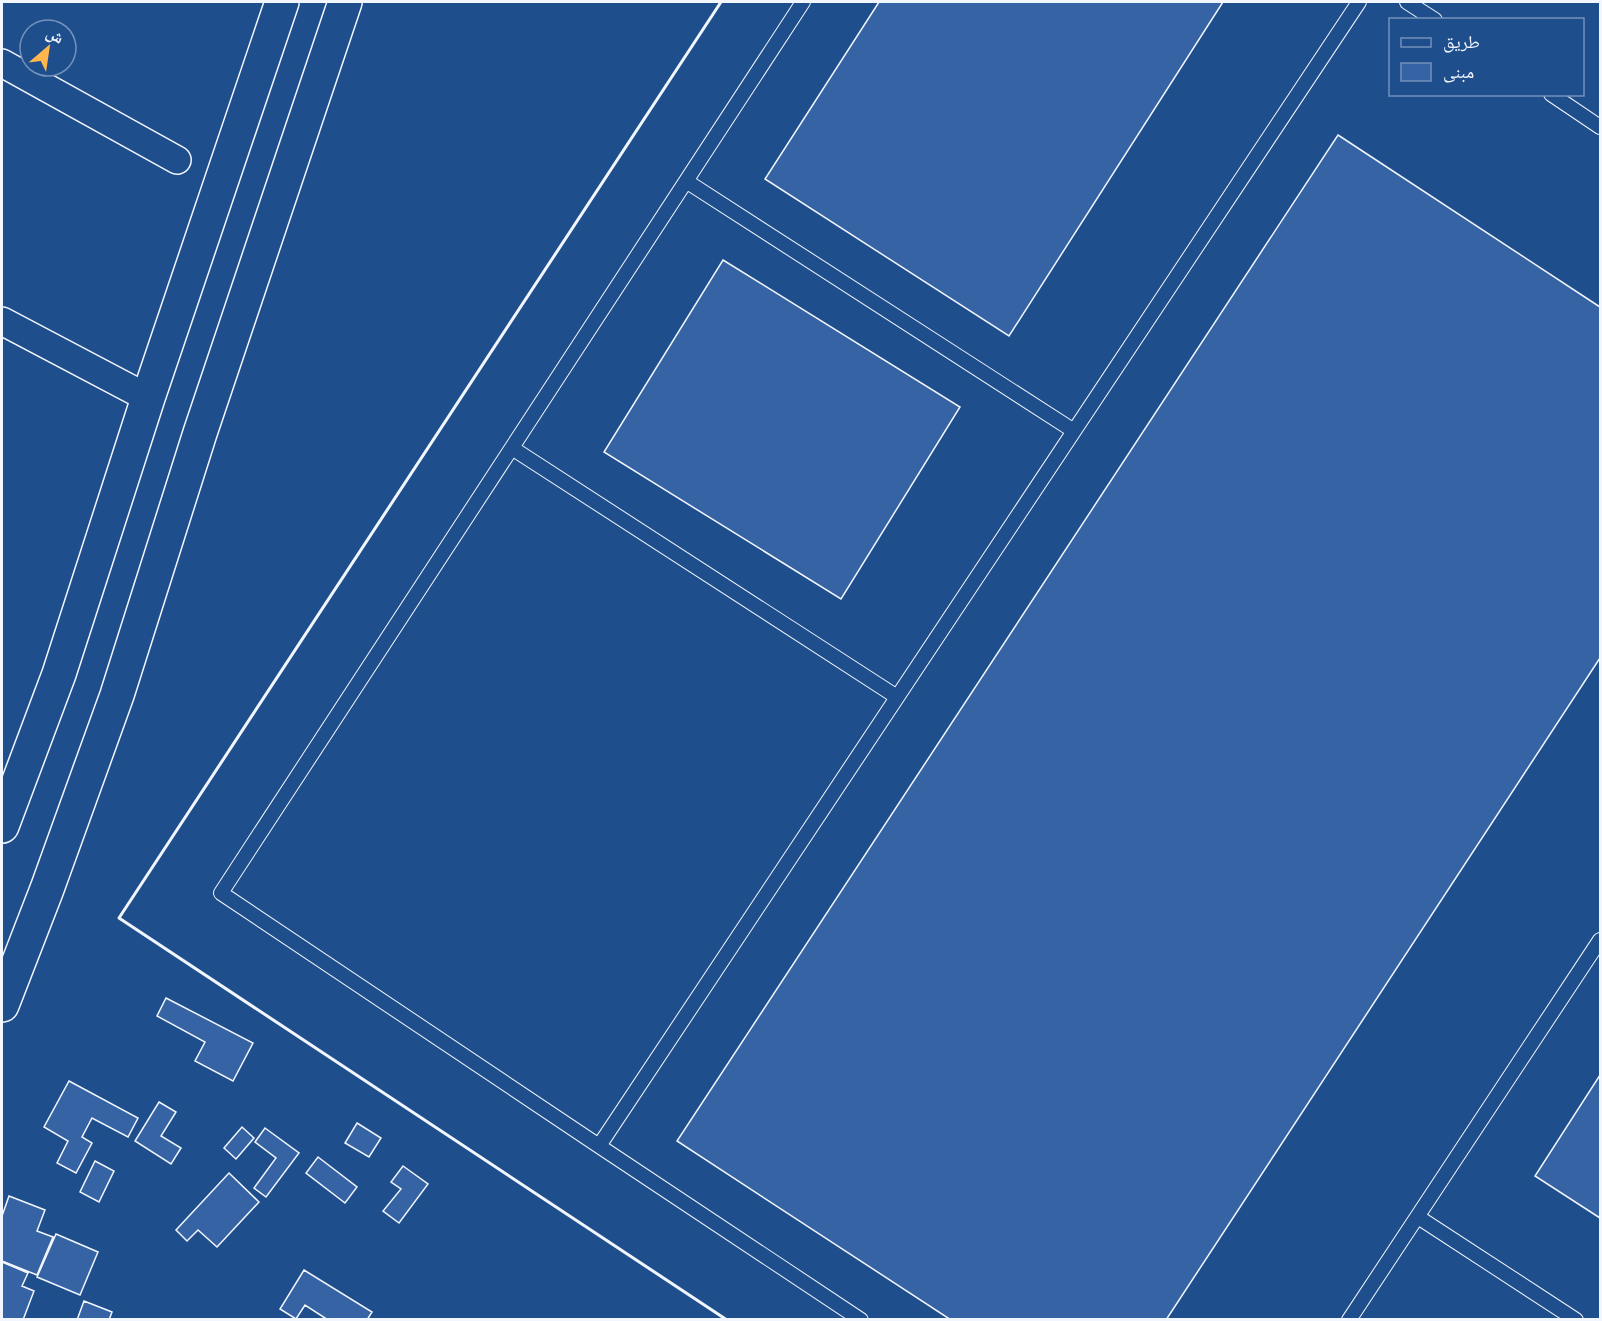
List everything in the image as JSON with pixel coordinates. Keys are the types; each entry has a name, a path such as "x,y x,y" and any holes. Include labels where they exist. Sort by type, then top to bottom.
{"main road":[{"path":"2,826 59,674 148,398 282,2"},
{"path":"2,1005 47,889 117,695 200,434 345,2"}],"street":[{"path":"2,63 177,160"},
{"path":"2,321 148,398"}],"lane":[{"path":"804,2 221,893 861,1320"},
{"path":"599,1146 1359,2"},
{"path":"1407,2 1432,18"},
{"path":"1554,96 1600,127"},
{"path":"687,181 1074,431"},
{"path":"512,448 897,697"},
{"path":"1349,1320 1600,940"},
{"path":"1418,1217 1576,1320"}],"building":[{"path":"879,2 1223,2 1009,336 765,179"},
{"path":"1338,135 1600,307 1600,658 1166,1320 951,1320 677,1141"},
{"path":"723,260 960,407 841,599 604,452"},
{"path":"166,998 253,1043 233,1081 195,1061 205,1042 157,1016"},
{"path":"1600,1075 1600,1218 1535,1176"},
{"path":"69,1081 138,1118 128,1137 92,1118 82,1137 92,1143 76,1173 57,1163 68,1141 44,1127"},
{"path":"159,1102 176,1112 161,1136 181,1148 171,1164 135,1141"},
{"path":"357,1123 381,1138 369,1157 345,1143"},
{"path":"242,1127 254,1138 236,1159 224,1148"},
{"path":"265,1128 299,1153 266,1197 254,1188 276,1158 255,1142"},
{"path":"318,1157 357,1187 345,1203 306,1173"},
{"path":"95,1161 114,1171 99,1202 80,1192"},
{"path":"403,1166 428,1184 399,1223 383,1211 401,1189 391,1182"},
{"path":"229,1173 259,1202 217,1247 198,1230 187,1241 176,1230"},
{"path":"9,1196 45,1210 37,1231 53,1237 37,1275 2,1261 2,1216"},
{"path":"56,1234 98,1252 80,1295 37,1277"},
{"path":"2,1262 28,1273 22,1286 34,1291 23,1320 2,1320"},
{"path":"304,1270 372,1312 367,1320 328,1320 305,1305 296,1319 280,1309"},
{"path":"84,1301 112,1312 109,1320 77,1320"}],"wall":[{"path":"721,2 119,918 727,1320"}]}
